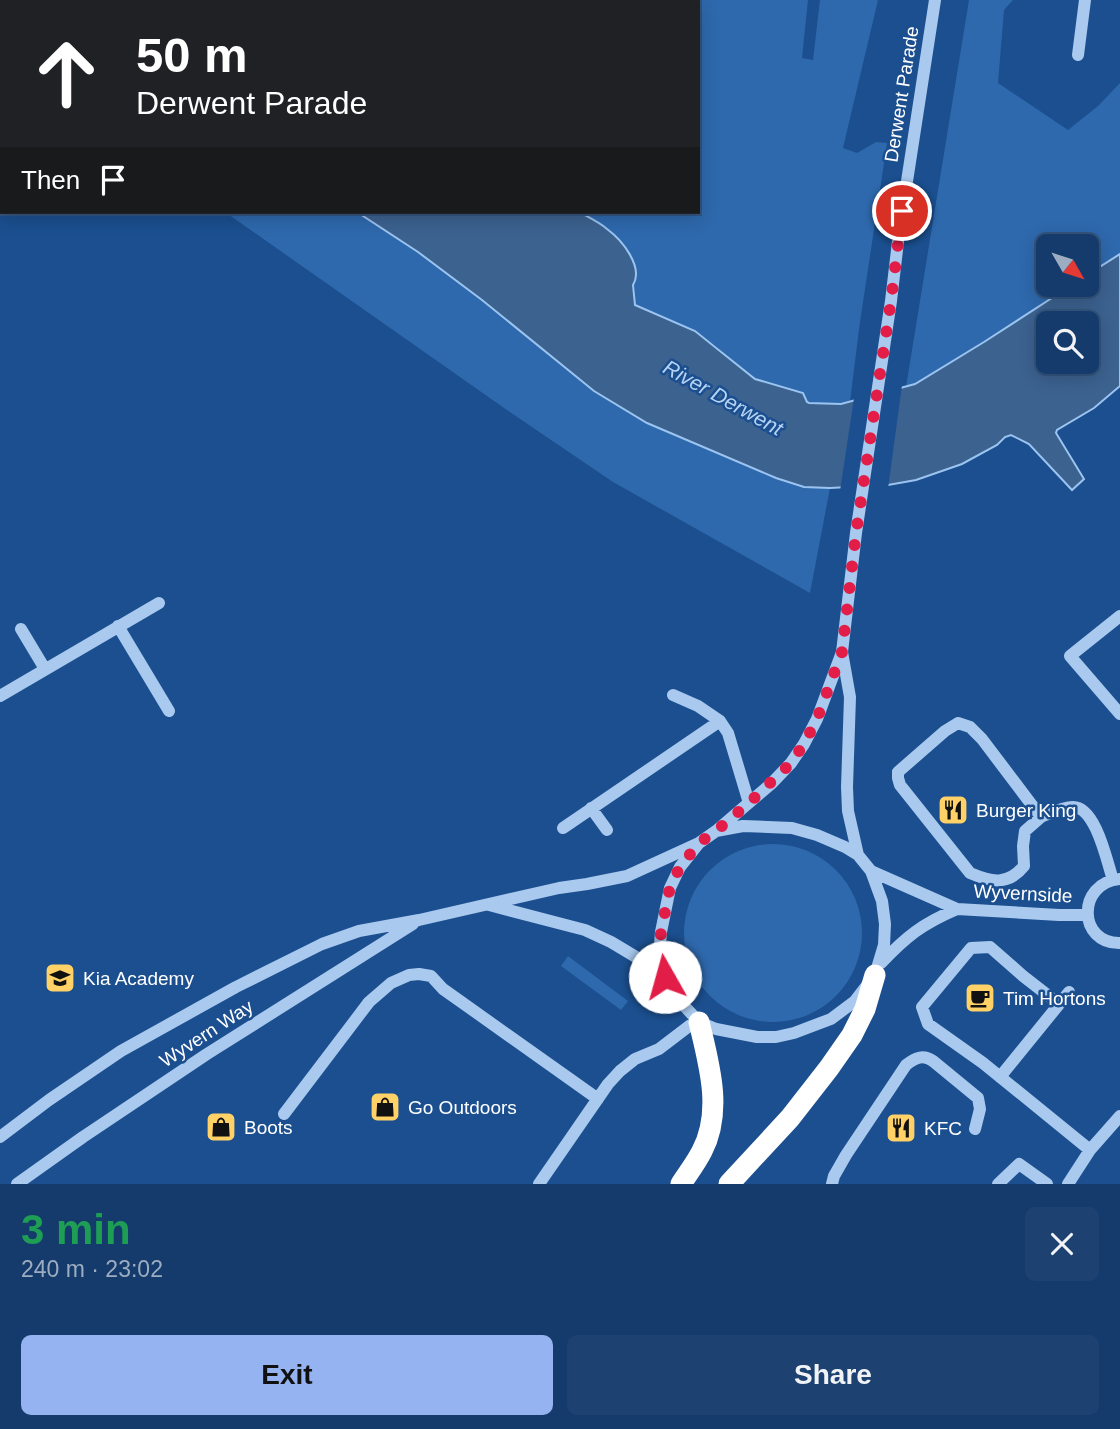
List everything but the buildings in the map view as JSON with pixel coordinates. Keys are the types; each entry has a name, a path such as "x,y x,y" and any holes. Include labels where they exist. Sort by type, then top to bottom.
{"highway":[{"path":"729,1184 790,1118 852,1035 865,1009 877,970"},
{"path":"681,1184 702,1151 712,1117 713,1090 698,1021"}],"street":[{"name":"Derwent Parade","path":"716,831 791,763 817,719 842,652 856,533 934,0"},
{"path":"1078,55 1085,0"},
{"path":"0,696 159,603"},
{"path":"1120,616 1070,656 1120,714"},
{"path":"118,626 169,711"},
{"path":"21,629 45,669"},
{"name":"Derwent Parade","path":"842,652 850,697 848,811 858,855"},
{"path":"673,695 698,706 720,722 728,733 749,803"},
{"path":"563,828 720,722"},
{"path":"1041,817 982,738 970,727 958,723 898,772 900,785 970,873 1000,882 1017,875 1024,866 1023,846 1026,831 1041,817 1064,808 1075,807 1088,815 1116,880 1104,883 1091,896 1087,915 1096,934 1105,940 1120,943"},
{"path":"591,808 607,830"},
{"path":"743,826 792,828 833,841 858,855 871,871 883,901 884,945 877,970 855,1001 831,1019 794,1033 757,1037 716,1029 698,1021 677,998 665,977 660,945 670,887 680,867 699,843 716,831 743,826"},
{"name":"Wyvern Way","path":"0,1137 121,1051 236,987 322,944 359,931 627,876 699,843"},
{"name":"Wyvernside","path":"871,871 957,909 1087,915"},
{"name":"Wyvern Way","path":"488,905 585,930 642,960 665,977"},
{"name":"Wyvernside","path":"877,970 907,936 937,917 957,909"},
{"name":"Wyvern Way","path":"17,1184 207,1054 419,920"},
{"path":"1059,1004 990,947 971,948 922,1007 929,1024 983,1063 1090,1150"},
{"path":"284,1114 369,1002 391,983 409,975 419,974 431,976 443,989 598,1099"},
{"path":"1000,1077 1069,992"},
{"path":"539,1184 620,1071 635,1059 659,1049 698,1021"},
{"path":"832,1184 839,1165 872,1114 906,1065 920,1057 928,1057 978,1098 980,1109 975,1129"},
{"path":"1068,1184 1090,1150 1120,1116"},
{"path":"998,1184 1020,1164 1046,1184"}],"shaded area":[{"path":"700,0 808,0 802,58 813,60 820,0 878,0 843,148 857,153 876,142 887,143 850,402 809,403 803,393 755,379 713,344 635,304 634,284 607,228 582,214 700,214"},
{"path":"969,0 1013,0 1004,10 998,83 1068,130 1098,106 1120,83 1120,254 1099,267 1099,234 1036,234 1036,298 1052,298 929,377 906,387"},
{"path":"228,214 360,214 418,252 482,300 594,391 647,423 804,487 830,488 810,593 613,482"},
{"path":"773,844 807,851 836,870 855,899 862,933 855,967 836,996 807,1015 773,1022 739,1015 710,996 691,967 684,933 691,899 710,870 739,851"},
{"path":"568,956 628,1001 621,1010 561,966"}],"water":[{"name":"River Derwent","path":"360,214 583,214 613,234 630,254 636,270 633,285 635,305 695,331 755,379 803,393 809,403 841,404 915,384 1052,298 1099,298 1099,267 1120,254 1120,386 1094,408 1056,433 1084,479 1072,490 1029,444 1011,435 962,464 916,480 888,485 804,487 776,478 647,423 594,391 482,300 418,252"}],"pier":[{"path":"902,385 888,489 840,491 854,398"}],"place":[{"name":"Burger King","path":"953,810"},
{"name":"Kia Academy","path":"60,978"},
{"name":"Tim Hortons","path":"980,998"},
{"name":"Go Outdoors","path":"385,1107"},
{"name":"Boots","path":"221,1127"},
{"name":"KFC","path":"901,1128"}],"route":[{"path":"665,977 660,945 661,932 670,887 680,867 699,843 771,784 791,763 817,719 842,652 856,533 902,211"}]}
